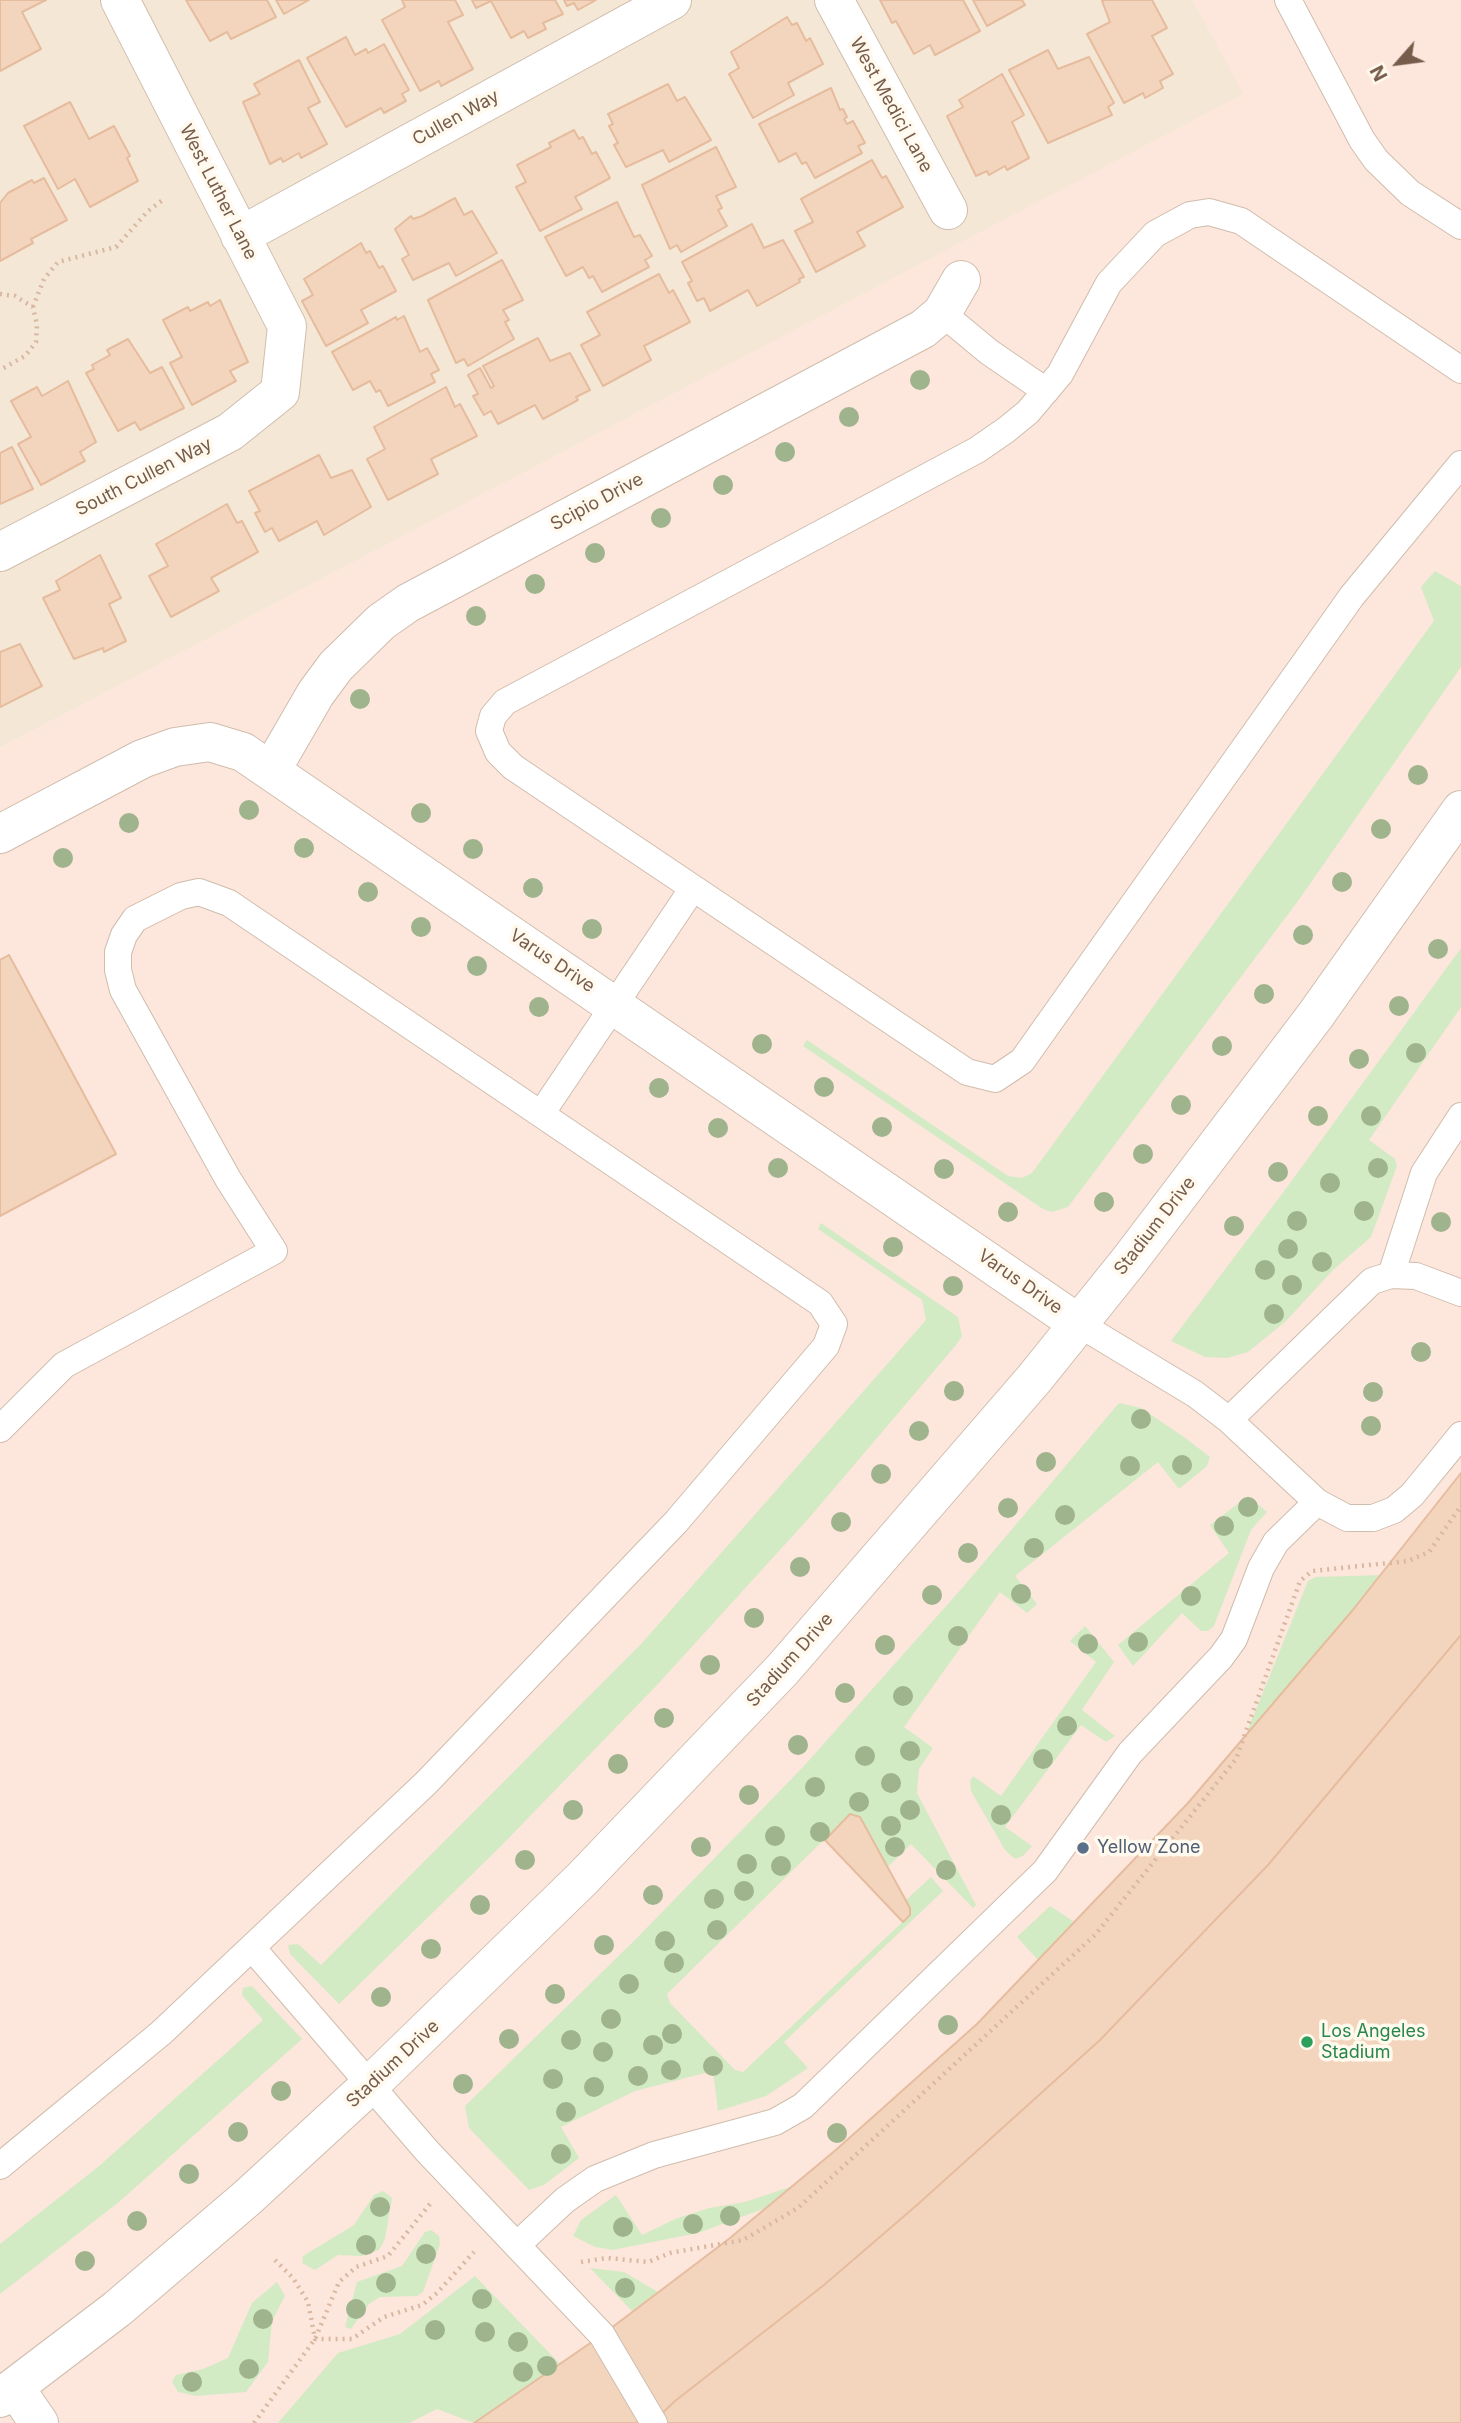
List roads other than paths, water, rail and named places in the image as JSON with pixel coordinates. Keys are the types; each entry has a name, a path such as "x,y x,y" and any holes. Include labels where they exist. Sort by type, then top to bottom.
{"street":[{"name":"West Luther Lane","path":"120,0 287,326 280,391"},
{"name":"Cullen Way","path":"240,236 671,0"},
{"name":"West Medici Lane","path":"834,0 948,210"},
{"name":"Scipio Drive","path":"272,769 316,693 336,666 357,642 408,603 898,343 942,313 961,280"},
{"name":"South Cullen Way","path":"0,552 230,432 280,391"},
{"name":"Varus Drive","path":"0,834 142,759 175,747 210,742 243,752 272,769 1079,1324"},
{"name":"Stadium Drive","path":"7,2393 117,2309 247,2198 371,2084 478,1984 684,1776 783,1669 1079,1324 1315,1016 1461,810"},
{"path":"7,2393 39,2423"}],"lane":[{"path":"1289,0 1362,139 1376,160 1410,193 1461,226"},
{"path":"1461,370 1241,221 1209,212 1174,222 1154,234 1109,283 1070,357 1028,412 977,450 505,702 493,716 489,731 498,752 513,767 967,1072 995,1079 1010,1072 1022,1061 1352,596 1461,464"},
{"path":"942,313 989,352 1046,391"},
{"path":"541,1114 693,888"},
{"path":"0,1429 64,1365 274,1251 228,1178 122,990 118,952 124,935 135,919 181,896 199,892 214,896 820,1303 834,1324 826,1346 676,1521 598,1606 426,1783 253,1949 131,2059 0,2166"},
{"path":"1391,1275 1424,1173 1461,1116"},
{"path":"1229,1420 1355,1294 1372,1281 1391,1275 1416,1276 1461,1293"},
{"path":"1079,1324 1155,1367 1229,1420 1317,1502 1348,1518 1373,1518 1394,1510 1412,1495 1461,1435"},
{"path":"517,2245 565,2200 594,2179 654,2155 775,2122 803,2106 1045,1871 1130,1753 1221,1657 1234,1639 1253,1585 1276,1542 1317,1502"},
{"path":"253,1949 453,2179 602,2335 654,2423"}],"place":[{"name":"Yellow Zone","path":"1083,1848"},
{"name":"Los Angeles Stadium","path":"1307,2042"}]}
